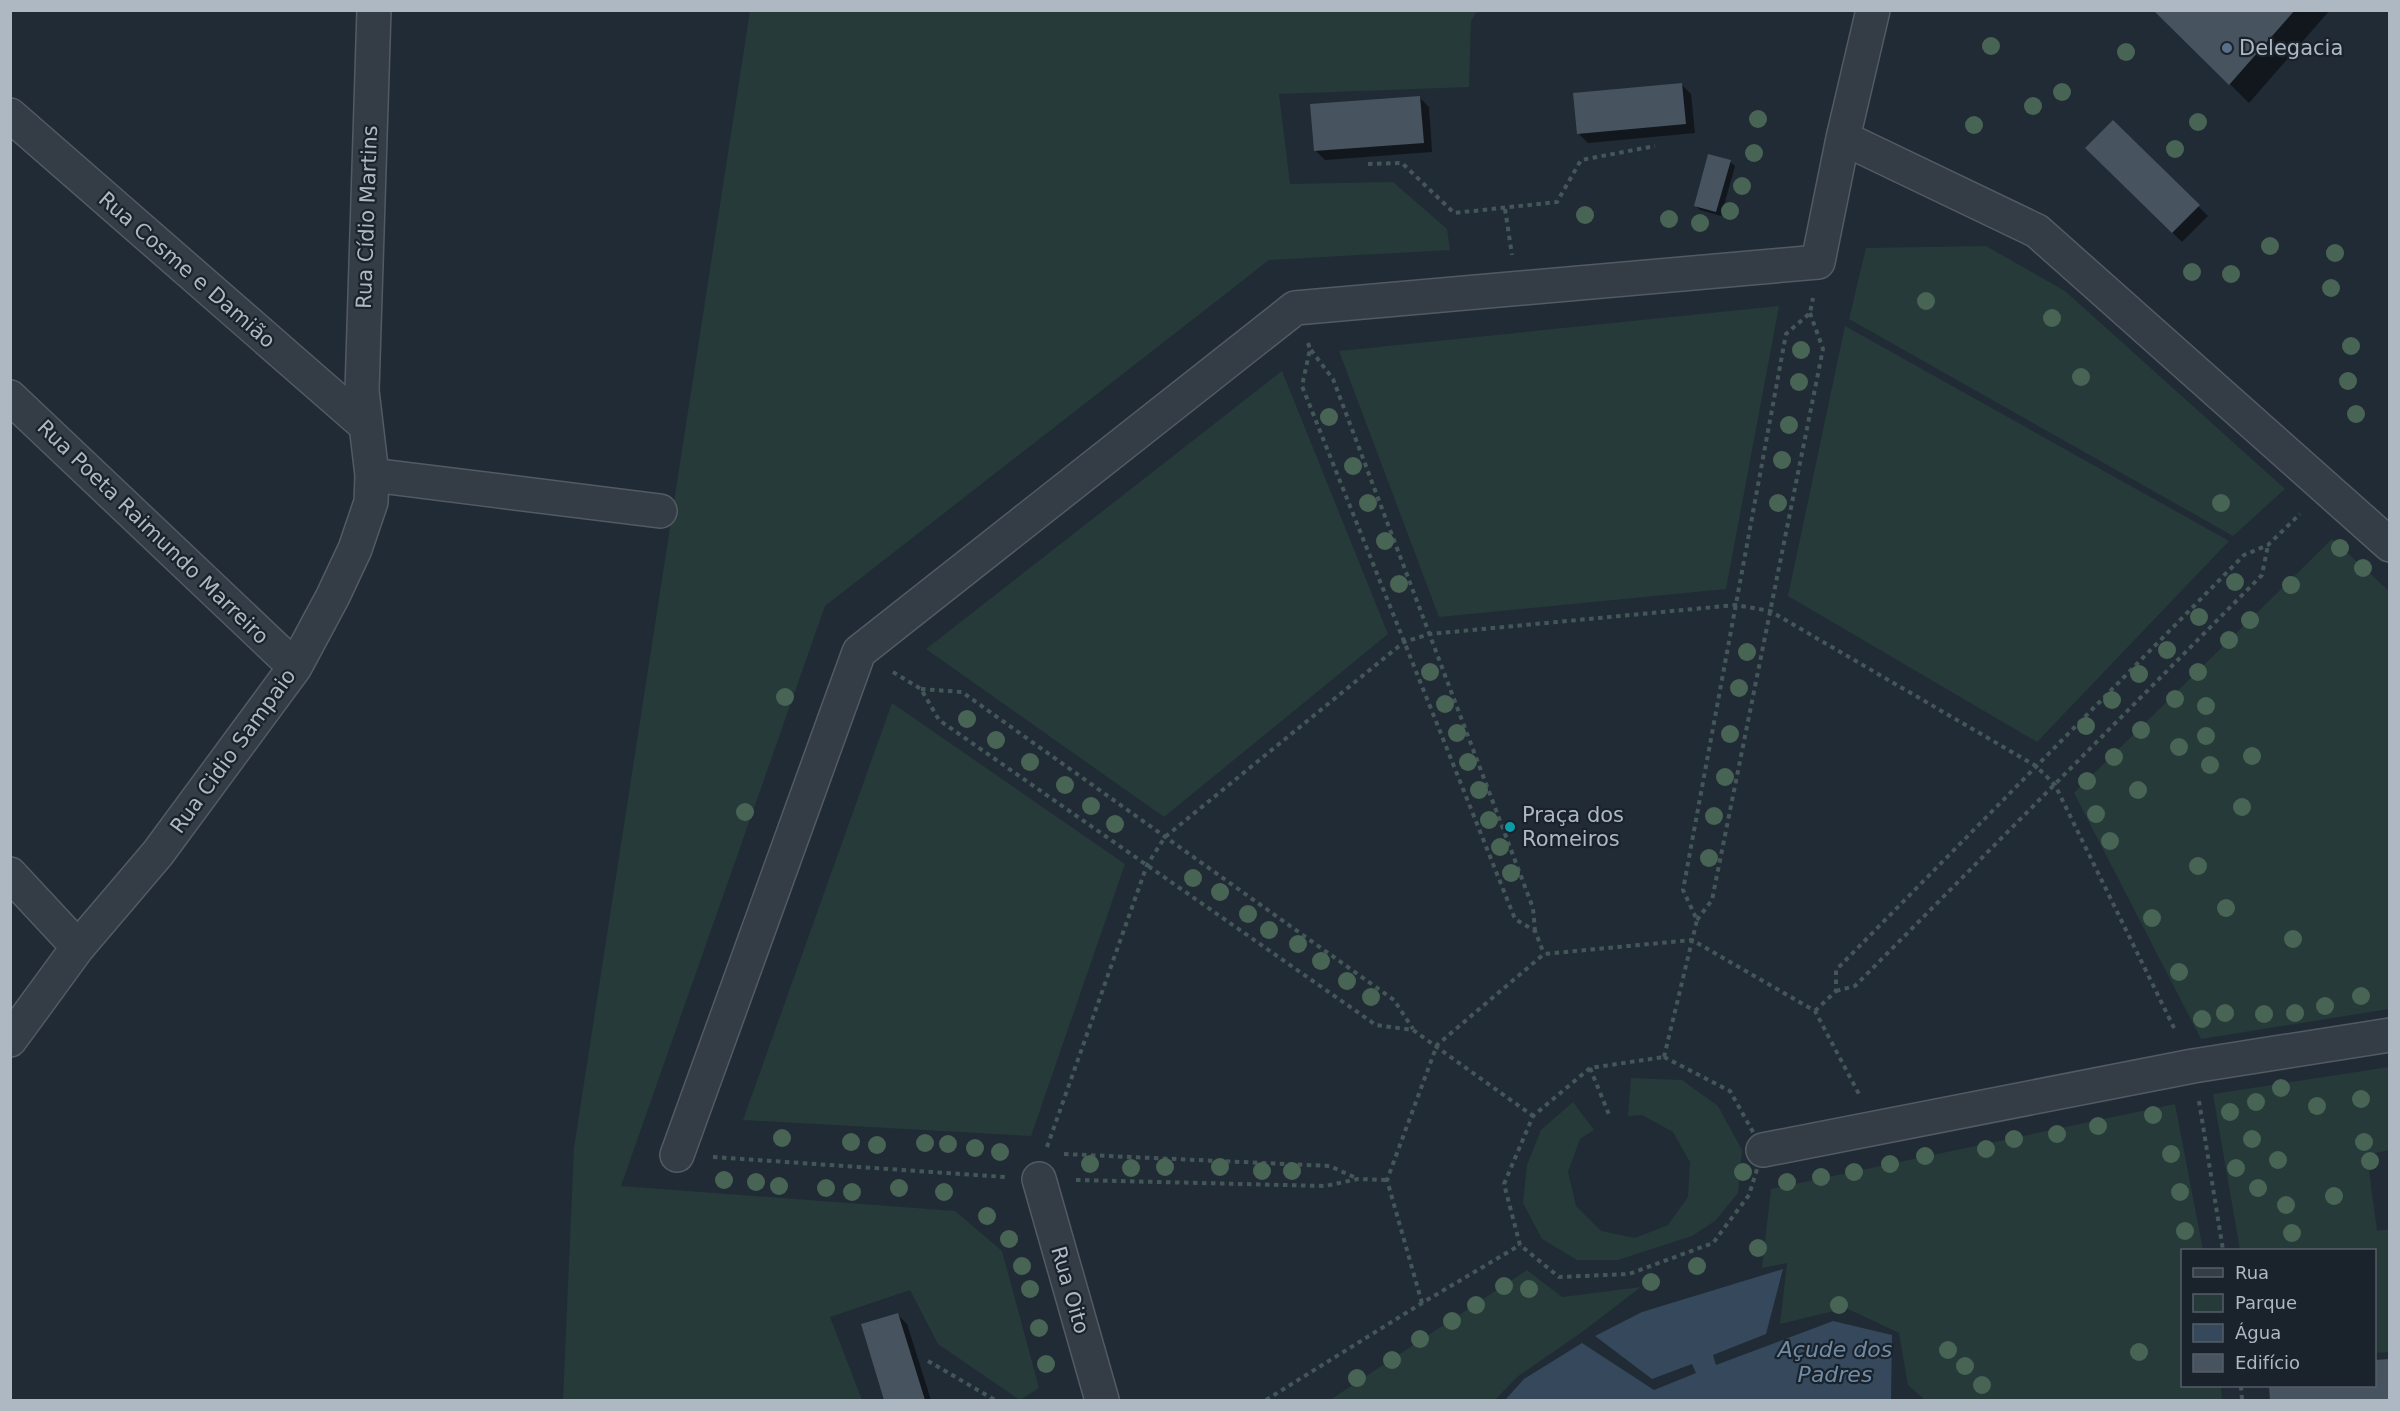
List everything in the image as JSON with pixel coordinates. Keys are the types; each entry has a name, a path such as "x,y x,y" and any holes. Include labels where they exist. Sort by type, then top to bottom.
{"street":[{"name":"Rua Cídio Martins","path":"364,424 362,391 374,10"},
{"path":"677,1155 859,652 1295,308 1818,262 1873,10"},
{"name":"Rua Cosme e Damião","path":"10,115 364,424"},
{"path":"1844,138 2037,231 2390,545"},
{"name":"Rua Poeta Raimundo Marreiro","path":"10,397 295,668"},
{"name":"Rua Cidio Sampaio","path":"10,1040 78,947 158,853 295,668 355,549 371,502 372,475 364,424"},
{"path":"372,475 660,511"},
{"path":"10,874 78,947"},
{"path":"1763,1150 2193,1066 2390,1035"},
{"name":"Rua Oito","path":"1042,1166 1102,1401"}],"path":[{"path":"1368,164 1402,163 1454,213 1557,202 1581,160 1655,146"},
{"path":"1505,209 1516,288"},
{"path":"1665,1057 1697,920 1712,900 1823,349 1810,313 1818,262"},
{"path":"1295,308 1310,349 1333,379 1533,908 1535,931 1544,954"},
{"path":"1697,920 1683,890 1786,334 1810,313"},
{"path":"1310,349 1302,386 1515,919 1535,931"},
{"path":"1836,991 1836,970 2244,555 2268,545 2327,488"},
{"path":"1815,1011 1836,991 1855,986 2262,575 2268,545"},
{"path":"1358,1179 1330,1166 1042,1166 1147,865 1165,837 1404,642 1430,634 1736,605 1770,611 2036,766 2055,785 2193,1066 2223,1249"},
{"path":"859,652 921,689 962,692 1394,1000 1413,1029 1533,1116"},
{"path":"921,689 939,720 1376,1025 1413,1029"},
{"path":"1422,1303 1387,1180 1437,1045 1544,954 1692,940 1815,1011 1877,1128"},
{"path":"1665,1057 1730,1091 1763,1150 1749,1195 1713,1243 1629,1274 1559,1277 1520,1245 1504,1184 1533,1116 1590,1068 1665,1057"},
{"path":"1590,1068 1610,1117"},
{"path":"1266,1401 1422,1303 1520,1245"},
{"path":"928,1361 994,1401"}],"green space":[{"path":"750,11 1477,11 1471,21 1469,87 1279,94 1290,184 1393,182 1447,229 1450,250 1269,260 825,606 621,1186 955,1211 1002,1251 1039,1388 1020,1400 938,1344 910,1290 830,1317 862,1400 563,1400 574,1148"},
{"path":"1986,246 2065,291 2285,489 2233,536 1849,319 1866,248"},
{"path":"1779,306 1726,589 1439,617 1339,351"},
{"path":"1845,326 2229,541 2037,742 1788,596"},
{"path":"1282,371 1388,634 1164,817 926,649"},
{"path":"2332,539 2389,591 2389,1009 2201,1039 2074,793"},
{"path":"892,703 1125,864 1031,1136 743,1120"},
{"path":"2389,1067 2389,1150 2367,1155 2377,1231 2390,1229 2389,1352 2376,1353 2376,1249 2240,1249 2213,1094"},
{"path":"1631,1078 1682,1080 1718,1106 1742,1150 1738,1193 1715,1221 1692,1236 1618,1260 1577,1260 1542,1239 1523,1203 1527,1165 1541,1130 1573,1102 1594,1130 1580,1139 1568,1172 1576,1206 1601,1231 1635,1238 1668,1225 1688,1197 1690,1162 1673,1132 1642,1115 1628,1116"},
{"path":"2175,1104 2203,1249 2181,1249 2181,1387 2221,1387 2222,1400 1925,1400 1908,1385 1899,1333 1846,1308 1780,1324 1787,1263 1762,1268 1771,1189"},
{"path":"1527,1270 1562,1297 1641,1287 1517,1377 1495,1400 1330,1400"}],"water":[{"name":"Açude dos Padres","path":"1783,1269 1766,1334 1713,1355 1716,1365 1833,1321 1892,1335 1891,1400 1505,1400 1524,1379 1582,1343 1654,1390 1696,1373 1692,1364 1652,1379 1595,1336 1642,1312"}],"building":[{"name":"Delegacia","path":"2153,10 2295,10 2229,85"},
{"path":"1682,83 1686,124 1577,134 1573,93"},
{"path":"1420,96 1424,143 1314,151 1310,104"},
{"path":"2113,120 2200,205 2172,233 2085,148"},
{"path":"1708,154 1731,160 1716,212 1694,206"},
{"path":"898,1313 925,1400 884,1400 861,1324"},
{"path":"2390,1359 2390,1400 2270,1400 2269,1387 2376,1387 2376,1360"}],"place":[{"name":"Delegacia","path":"2227,48"},
{"name":"Praça dos Romeiros","path":"1510,827"}]}
